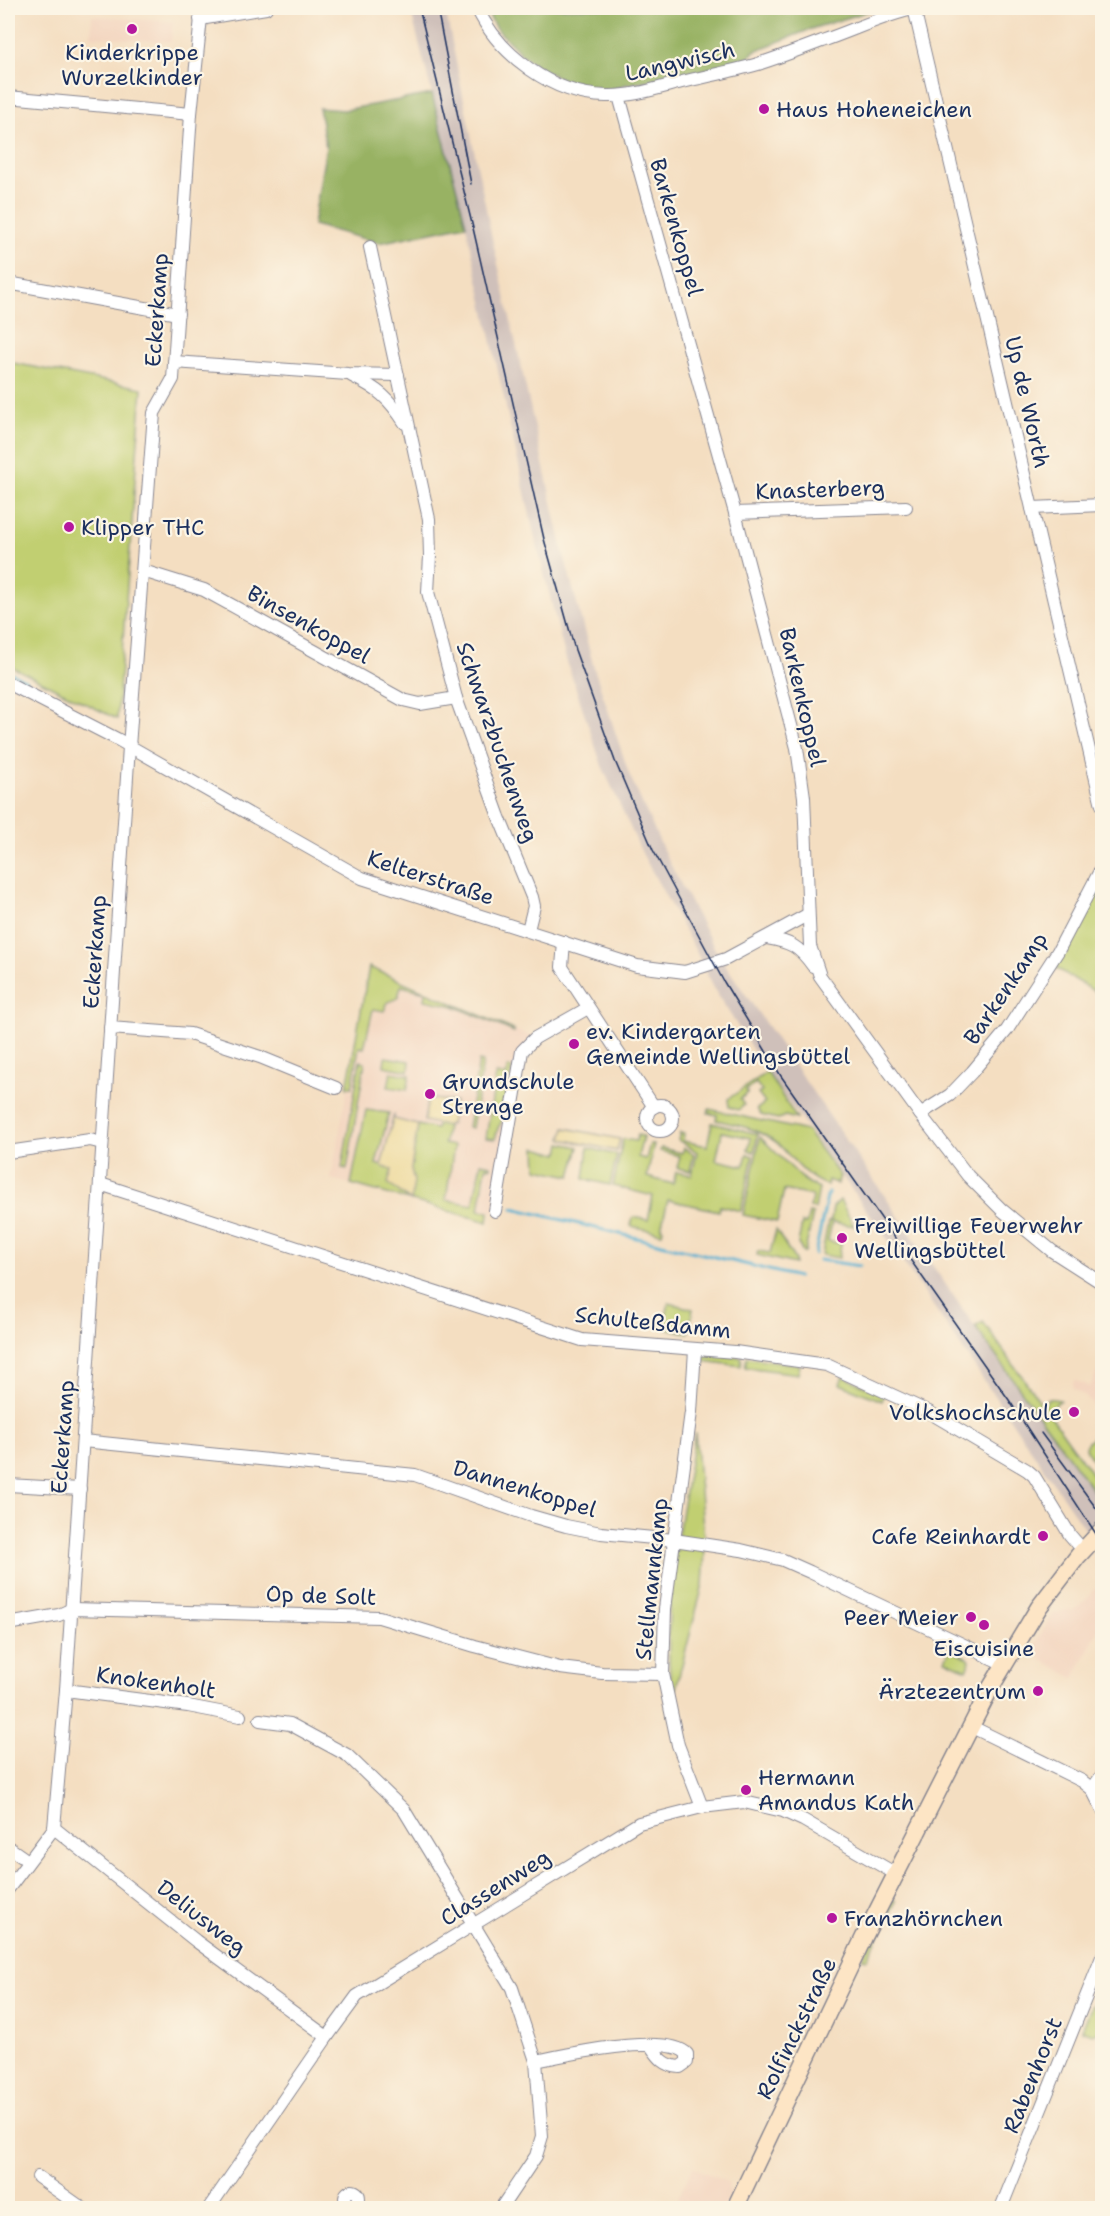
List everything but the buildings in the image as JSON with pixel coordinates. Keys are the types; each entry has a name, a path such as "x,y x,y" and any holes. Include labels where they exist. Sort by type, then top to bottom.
{"main road":[{"name":"Rolfinckstraße","path":"735,2208 840,1987 970,1726 1039,1607 1083,1550 1102,1530"}],"street":[{"path":"201,13 266,8"},
{"name":"Langwisch","path":"477,8 486,26 512,56 549,80 584,94 619,96 758,64 881,12 915,8"},
{"name":"Up de Worth","path":"915,8 1102,805"},
{"name":"Eckerkamp","path":"54,1828 72,1610 129,747 154,413 173,379 191,114 201,13"},
{"name":"Barkenkoppel","path":"619,96 735,513 797,748 804,797 810,946 820,976 968,1176 1002,1210 1052,1251 1102,1282"},
{"path":"8,98 191,114"},
{"name":"Schwarzbuchenweg","path":"370,247 429,519 428,592 456,698 532,897 534,906 528,930"},
{"path":"8,283 178,314"},
{"path":"174,362 348,374 398,375"},
{"path":"348,374 369,385 392,403 411,432"},
{"path":"1032,508 1102,505"},
{"name":"Knasterberg","path":"735,513 906,507"},
{"name":"Binsenkoppel","path":"142,571 204,590 403,700 420,704 456,698"},
{"name":"Kelterstraße","path":"8,683 129,747 362,878 636,966 685,972 726,959 807,915"},
{"name":"Barkenkamp","path":"920,1114 950,1095 1007,1030 1058,951 1102,867"},
{"path":"767,938 786,942 803,952 820,976"},
{"path":"564,942 562,968 654,1107"},
{"path":"495,1211 522,1051 535,1038 588,1008"},
{"path":"110,1028 190,1034 260,1057 336,1088"},
{"path":"8,1152 90,1140 102,1143"},
{"name":"Schulteßdamm","path":"100,1184 582,1340 735,1352 827,1365 927,1411 1034,1476 1072,1538 1083,1550"},
{"name":"Stellmannkamp","path":"695,1350 691,1412 665,1610 663,1674 678,1745 702,1807"},
{"name":"Dannenkoppel","path":"83,1441 415,1475 566,1526 601,1533 674,1539 741,1550 783,1560 1004,1664"},
{"path":"8,1485 80,1489"},
{"name":"Op de Solt","path":"8,1624 59,1615 72,1610 379,1617 468,1644 560,1668 602,1673 663,1674"},
{"name":"Knokenholt","path":"66,1690 188,1706 240,1716"},
{"path":"260,1720 290,1724 347,1755 404,1810 512,1988 536,2061 542,2136 536,2156 501,2208"},
{"path":"970,1726 1082,1781 1092,1789 1102,1809"},
{"path":"1092,1789 1102,1775"},
{"name":"Classenweg","path":"209,2208 357,1996 639,1823 702,1807 744,1802 783,1811 802,1820 896,1874"},
{"path":"8,1889 54,1828"},
{"name":"Deliusweg","path":"54,1828 196,1941 327,2037"},
{"path":"8,1847 28,1861"},
{"name":"Rabenhorst","path":"1001,2208 1102,1957"},
{"path":"536,2061 598,2048 651,2046"},
{"path":"38,2177 82,2208"}],"shaded area":[{"path":"410,8 445,8 492,238 562,547 594,668 629,774 667,858 717,953 975,1327 1102,1504 1102,1554 891,1244 767,1072 714,989 697,953 643,855 602,766 566,659 535,538 466,225"},
{"name":"Kinderkrippe Wurzelkinder","path":"92,16 173,22 171,42 91,36"},
{"name":"Grundschule Strenge","path":"369,967 535,1038 522,1051 495,1211 489,1212 488,1222 331,1179"},
{"path":"1102,1361 1102,1416 1085,1396 1072,1388 1074,1380 1090,1387"},
{"path":"1102,1583 1102,1622 1074,1678 1030,1653 1053,1614 1076,1609 1088,1598 1094,1588 1098,1589"},
{"path":"693,2167 729,2183 728,2189 731,2190 723,2208 673,2208"}],"green space":[{"path":"485,8 870,8 870,11 814,28 754,51 748,59 711,69 624,85 609,91 566,81 541,69 521,54 495,27"},
{"path":"432,94 466,225 379,243 313,225 326,147 319,108 344,110"},
{"name":"Klipper THC","path":"8,362 142,388 117,719 8,665"},
{"path":"1102,875 1102,996 1056,968"},
{"path":"369,967 514,1030 514,1032 454,1006 425,1000 426,992 401,986 398,998 388,1002 384,1011 373,1009 364,1048 359,1047 352,1087 347,1087"},
{"path":"385,1057 410,1061 409,1071 384,1066"},
{"path":"360,1061 365,1062 347,1169 342,1168"},
{"path":"479,1061 483,1062 472,1128 468,1127"},
{"path":"508,1067 512,1068 504,1118 495,1139 486,1138 496,1074 506,1076"},
{"path":"391,1072 410,1075 407,1090 388,1087"},
{"path":"767,1072 797,1119 785,1116 778,1119 761,1115 757,1109 765,1103 758,1094 762,1091 756,1083 746,1090 748,1093 740,1099 744,1105 738,1110 729,1107 728,1099"},
{"path":"709,1109 807,1131 840,1176 838,1184 828,1180 827,1185 812,1178 770,1138 748,1128 716,1120 717,1115 708,1113"},
{"path":"366,1110 389,1113 376,1164 393,1170 393,1181 396,1188 410,1200 411,1169 418,1125 436,1129 438,1124 447,1126 444,1144 454,1146 446,1200 473,1205 481,1163 491,1165 491,1167 486,1167 479,1210 489,1212 488,1222 351,1184"},
{"path":"712,1123 758,1134 754,1152 748,1150 751,1138 722,1132 716,1160 744,1166 747,1154 753,1156 741,1211 720,1206 719,1211 668,1200 661,1228 662,1233 631,1226 633,1217 648,1220 653,1196 613,1186 623,1139 636,1141 638,1135 643,1136 638,1157 646,1159 650,1144 654,1144 647,1177 673,1184 676,1172 692,1175 697,1152 678,1140 680,1133 684,1134 683,1141 707,1146"},
{"path":"760,1137 805,1181 819,1189 815,1209 810,1208 812,1196 784,1190 777,1222 743,1215"},
{"path":"561,1143 579,1147 571,1176 537,1169 536,1148 559,1154"},
{"path":"588,1148 617,1155 610,1185 584,1179"},
{"path":"661,1148 682,1153 684,1148 694,1154 690,1171 677,1168 680,1156 660,1151"},
{"path":"840,1200 854,1226 832,1222 828,1241 841,1244 839,1258 822,1255 828,1222 831,1221 833,1207"},
{"path":"809,1213 813,1214 805,1252 803,1252 798,1244 802,1223 806,1224"},
{"path":"776,1230 795,1260 795,1264 757,1255 758,1251 770,1253"},
{"path":"669,1303 693,1309 688,1333 663,1328"},
{"path":"983,1322 1043,1406 1048,1398 1060,1400 1048,1412 1102,1488 1100,1500 975,1327"},
{"path":"706,1355 742,1357 741,1366 702,1361"},
{"path":"747,1357 800,1365 798,1374 745,1367"},
{"path":"843,1376 884,1395 882,1401 840,1384"},
{"path":"1102,1416 1102,1458 1095,1464 1086,1449 1087,1443 1100,1431 1098,1422"},
{"path":"695,1433 705,1550 703,1585 673,1699 669,1666 670,1599 678,1533"},
{"path":"952,1650 969,1658 966,1670 945,1660 949,1651"},
{"path":"892,1899 896,1901 867,1959 862,1958"},
{"path":"1092,2005 1102,2010 1102,2030 1093,2034 1082,2030"}],"sand":[{"path":"428,1098 455,1102 451,1124 447,1126 424,1121"},
{"path":"394,1114 394,1119 418,1125 411,1169 414,1181 411,1201 388,1183 392,1170 381,1166"},
{"path":"565,1128 620,1139 617,1151 562,1139"}],"waterway":[{"path":"8,671 27,681"},
{"path":"815,1254 828,1193"},
{"path":"513,1208 798,1277"},
{"path":"819,1260 860,1266"}],"tram line":[{"path":"419,8 473,228 544,539 575,650 615,761 653,850 724,982 781,1076 1009,1400 1102,1543"},
{"path":"437,8 471,184"},
{"path":"1041,1433 1102,1516"}],"place":[{"name":"Kinderkrippe Wurzelkinder","path":"132,29"},
{"name":"Haus Hoheneichen","path":"764,109"},
{"name":"Klipper THC","path":"69,527"},
{"name":"ev. Kindergarten Gemeinde Wellingsbüttel","path":"574,1044"},
{"name":"Grundschule Strenge","path":"430,1094"},
{"name":"Freiwillige Feuerwehr Wellingsbüttel","path":"842,1238"},
{"name":"Volkshochschule","path":"1074,1412"},
{"name":"Cafe Reinhardt","path":"1043,1536"},
{"name":"Peer Meier","path":"971,1617"},
{"name":"Eiscuisine","path":"984,1625"},
{"name":"Ärztezentrum","path":"1038,1691"},
{"name":"Hermann Amandus Kath","path":"746,1790"},
{"name":"Franzhörnchen","path":"832,1918"}]}
